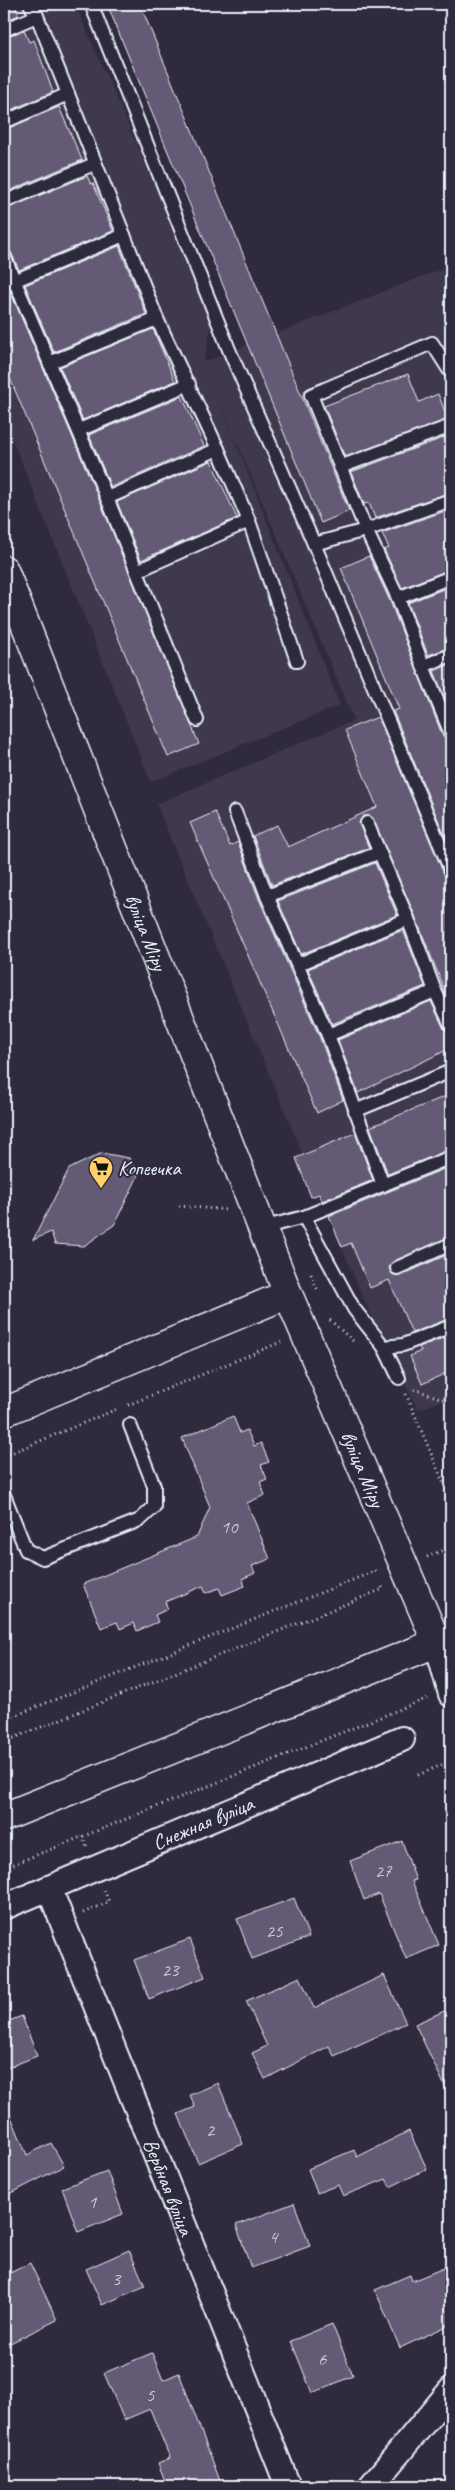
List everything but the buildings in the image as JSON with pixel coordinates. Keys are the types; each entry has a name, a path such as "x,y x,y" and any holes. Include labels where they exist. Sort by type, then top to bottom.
{"main road":[{"name":"вуліца Міру","path":"4,570 288,1294 444,1640"},
{"path":"4,1412 288,1294"},
{"path":"4,1817 444,1640"}],"street":[{"path":"444,1640 450,1692"},
{"name":"Снежная вуліца","path":"4,1907 402,1739"},
{"name":"Вербная вуліца","path":"49,1888 288,2486"},
{"path":"371,2486 451,2390"}],"lane":[{"path":"30,4 37,16 94,164 157,319 189,384 248,521 297,662"},
{"path":"91,4 230,352 314,544 451,871"},
{"path":"4,30 37,16"},
{"path":"4,122 68,94"},
{"path":"4,202 94,164"},
{"path":"8,283 124,235"},
{"path":"4,256 8,283 49,363 79,430 197,720"},
{"path":"49,363 157,319"},
{"path":"451,373 432,343 311,395 366,530 398,598 423,666 451,732"},
{"path":"79,430 189,384"},
{"path":"340,467 451,426"},
{"path":"107,498 218,449"},
{"path":"314,544 366,530 451,500"},
{"path":"137,571 248,521"},
{"path":"398,598 451,576"},
{"path":"423,666 451,655"},
{"path":"235,812 267,896 299,964 328,1036 383,1185"},
{"path":"367,823 378,853 408,919 434,991 451,1025"},
{"path":"267,896 378,853"},
{"path":"299,964 408,919"},
{"path":"328,1036 434,991"},
{"path":"355,1111 451,1071"},
{"path":"259,1221 304,1217 451,1156"},
{"path":"304,1217 354,1309 384,1347 399,1378"},
{"path":"397,1268 451,1244"},
{"path":"384,1347 403,1345 451,1326"},
{"path":"4,1495 26,1550 43,1558 140,1520 154,1507 154,1486 130,1426"}],"path":[{"path":"179,1206 259,1221"},
{"path":"4,1456 330,1322"},
{"path":"399,1378 415,1390 451,1402"},
{"path":"4,1720 375,1571 378,1577"},
{"path":"4,1742 383,1589 380,1583"},
{"path":"4,1868 450,1692"},
{"path":"418,1775 451,1761"}],"shaded area":[{"path":"4,4 75,4 213,317 204,362 449,266 451,272 451,1397 418,1410 363,1298 156,804 354,720 219,400 340,705 151,782 4,419"}],"place":[{"name":"Копеечка","path":"101,1189"}]}
